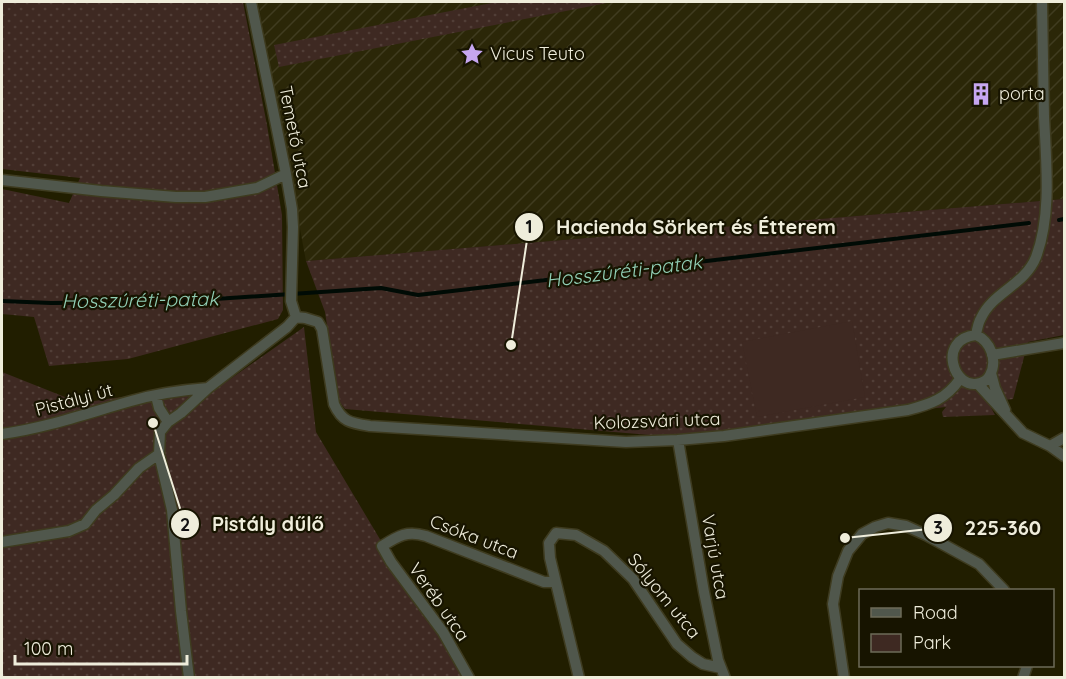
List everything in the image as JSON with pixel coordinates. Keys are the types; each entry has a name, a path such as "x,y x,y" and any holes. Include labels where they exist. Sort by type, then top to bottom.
{"street":[{"name":"Temető utca","path":"251,2 292,209 290,280 291,301 296,317"},
{"path":"976,335 982,316 989,307 1030,269 1041,239 1046,201 1042,2"},
{"path":"2,180 192,198 218,196 257,188 286,174"},
{"path":"189,678 172,510 159,454 160,432 168,422 208,388 287,327 296,317"},
{"name":"Kolozsvári utca","path":"296,317 318,322 323,335 334,404 339,415 345,420 358,424 626,442 678,440 724,436 908,410 929,405 946,396 960,379"},
{"path":"976,335 988,344 992,355 993,366 988,379 971,385 960,379 952,352 962,339 976,335"},
{"path":"992,355 1065,343"},
{"path":"991,373 1008,418"},
{"path":"978,384 1023,433 1065,456"},
{"name":"Pistályi út","path":"2,434 57,423 133,400 208,388"},
{"path":"156,396 159,408 168,422"},
{"path":"1050,446 1065,438"},
{"name":"Varjú utca","path":"678,440 704,592 723,673"},
{"path":"2,542 69,531 85,524 139,468 159,454"},
{"path":"844,678 833,604 838,576 848,551 862,534 875,526 888,524 906,526 926,535 979,564 1002,589"},
{"name":"Csóka utca","path":"382,546 403,534 416,533 543,582 555,582"},
{"name":"Sólyom utca","path":"579,678 550,558 549,543 556,533 576,535 604,551 633,579 677,644 703,664 723,673"},
{"name":"Veréb utca","path":"382,546 391,562 443,632 469,678"}],"shaded area":[{"path":"258,2 1064,2 1064,199 306,261"}],"green space":[{"path":"2,2 243,2 282,215 283,310 278,319 128,359 49,366 34,317 2,314 2,189 69,203 80,178 2,169"},
{"path":"497,2 612,2 279,67 274,45"},
{"path":"1064,199 1064,335 1028,342 1013,399 988,402 995,415 943,417 942,412 946,407 673,437 345,409 338,400 325,312 306,261"},
{"path":"852,321 865,397 757,417 742,342"},
{"path":"304,327 316,432 387,551 472,677 2,677 2,372 80,403 226,382"}],"waterway":[{"name":"Hosszúréti-patak","path":"1059,220 1064,219"},
{"name":"Hosszúréti-patak","path":"2,301 171,302 381,288 418,295 1029,223"}],"place":[{"name":"Vicus Teuto","path":"472,54"},
{"name":"porta","path":"981,94"},
{"name":"Hacienda Sörkert és Étterem","path":"511,345"},
{"name":"Pistály dűlő","path":"153,423"},
{"name":"225-360","path":"845,538"}]}
